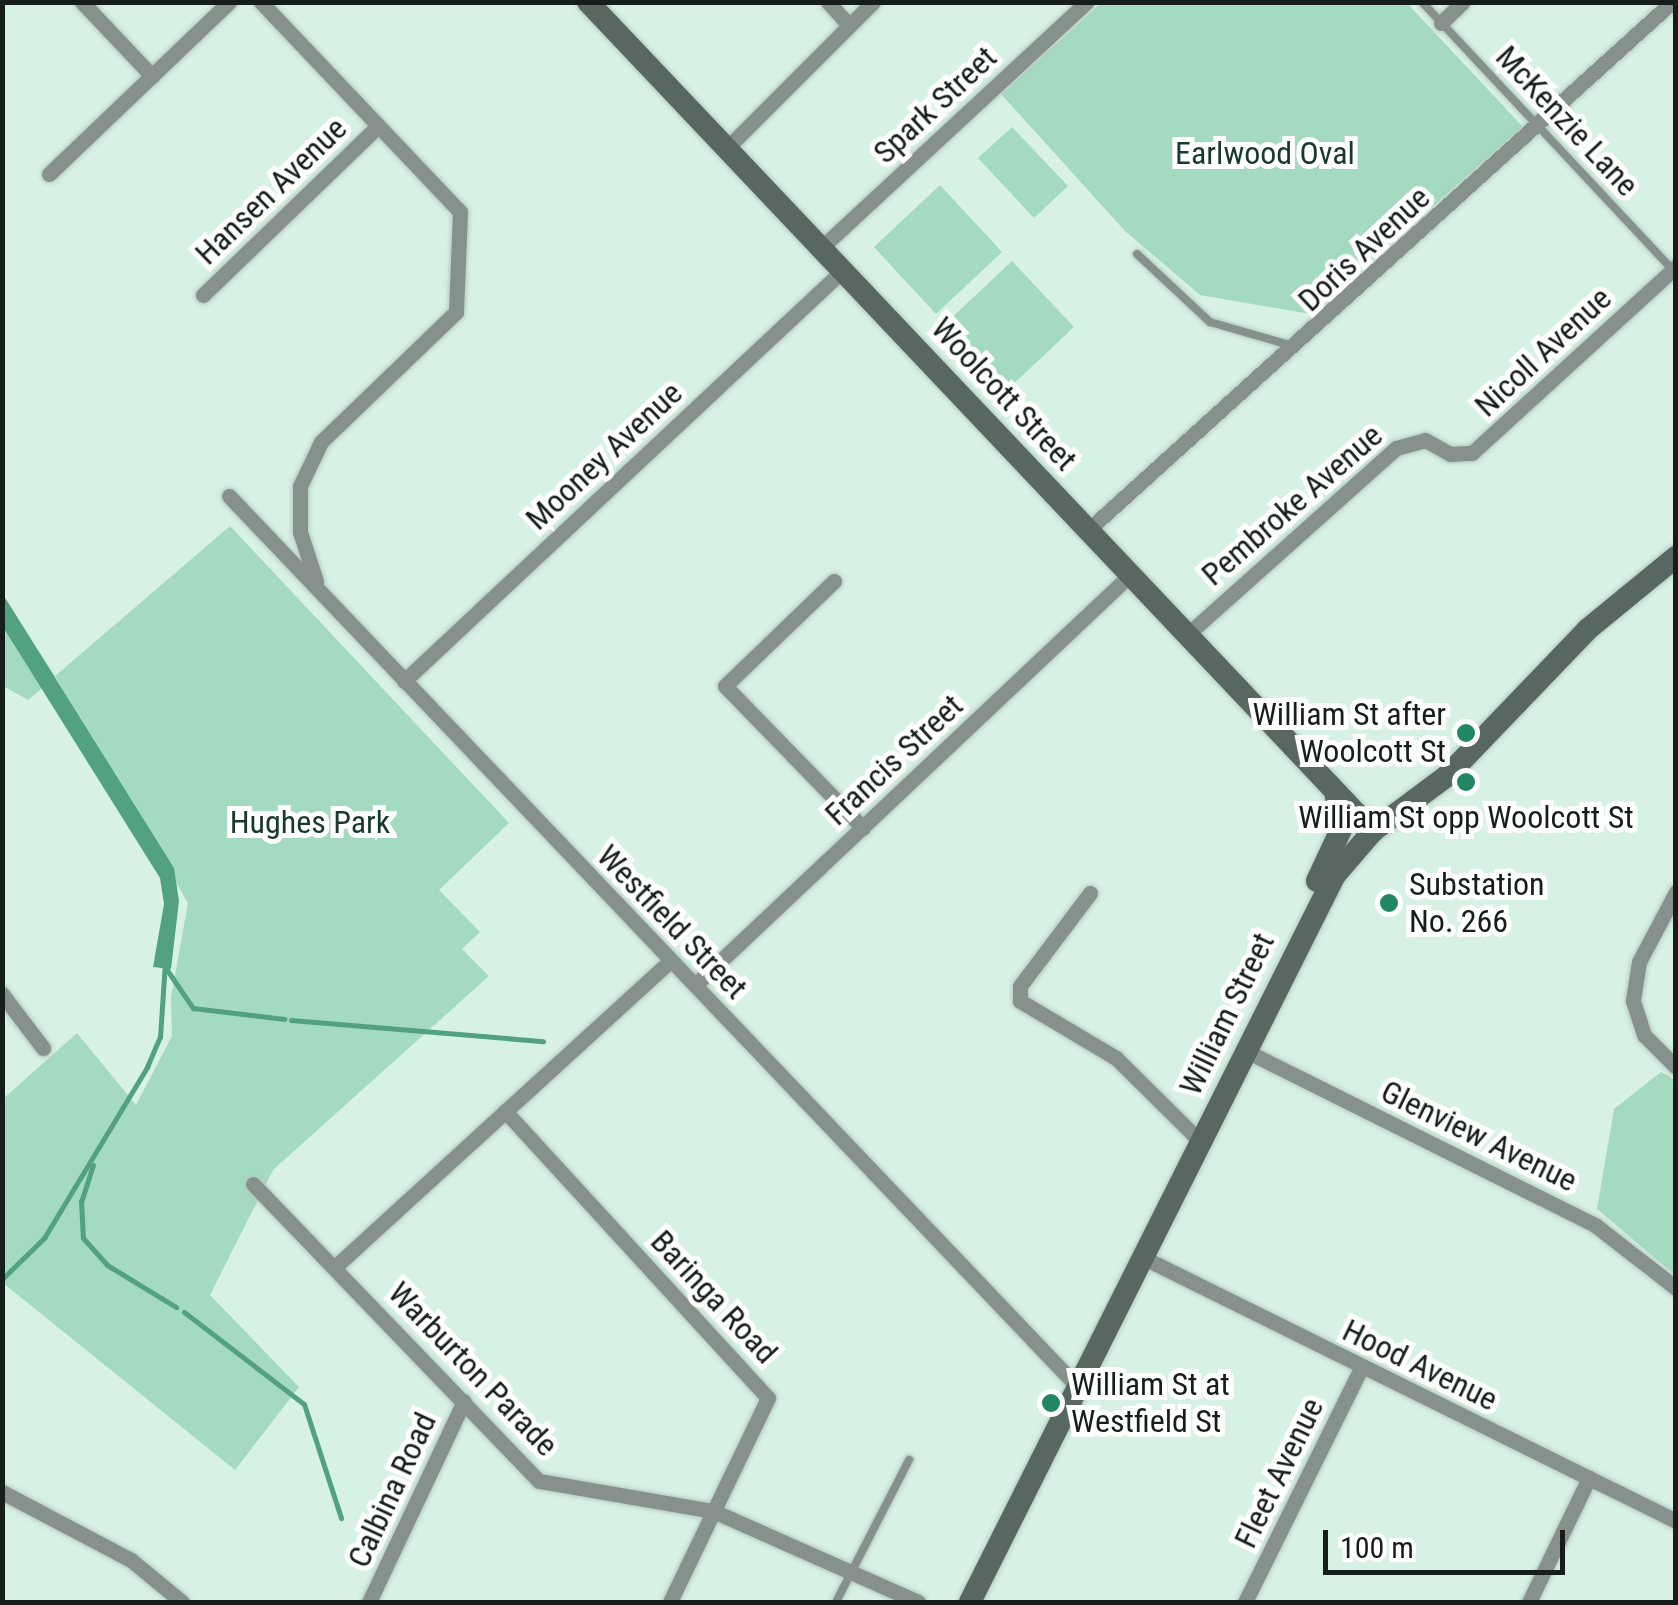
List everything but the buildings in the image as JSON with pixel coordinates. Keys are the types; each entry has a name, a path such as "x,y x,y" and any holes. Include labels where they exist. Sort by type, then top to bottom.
{"main road":[{"name":"Woolcott Street","path":"588,2 1373,831"},
{"name":"William Street","path":"970,1602 1140,1256 1335,875 1373,831 1448,775 1576,641 1676,557"},
{"path":"1300,940 1299,920 1344,823 1331,786"}],"street":[{"path":"82,2 152,76"},
{"path":"49,174 229,2"},
{"path":"260,2 460,212 456,312 321,442 300,486 300,532 317,585"},
{"path":"828,2 849,25"},
{"path":"726,149 873,2"},
{"name":"Spark Street","path":"821,248 1087,2"},
{"path":"1441,23 1464,2"},
{"name":"Doris Avenue","path":"1088,530 1298,347 1672,2"},
{"name":"Hansen Avenue","path":"203,294 378,126"},
{"name":"Mooney Avenue","path":"404,681 842,270"},
{"name":"Nicoll Avenue","path":"1440,447 1472,453 1675,270"},
{"name":"Pembroke Avenue","path":"1188,634 1396,448 1410,439 1440,447"},
{"name":"Westfield Street","path":"229,496 1076,1385"},
{"name":"Francis Street","path":"695,985 1131,574"},
{"path":"834,580 725,686 862,828"},
{"path":"1676,892 1639,962 1634,1001 1644,1035 1676,1067"},
{"path":"1090,893 1020,986 1020,1001 1116,1058 1200,1141"},
{"path":"336,1266 670,962"},
{"path":"2,994 43,1048"},
{"name":"Glenview Avenue","path":"1246,1052 1596,1225 1676,1288"},
{"name":"Baringa Road","path":"505,1112 768,1398 670,1602"},
{"name":"Warburton Parade","path":"253,1184 540,1480 713,1511 918,1602"},
{"name":"Hood Avenue","path":"1140,1256 1676,1522"},
{"name":"Fleet Avenue","path":"1245,1602 1362,1368"},
{"name":"Calbina Road","path":"369,1602 464,1401"},
{"path":"1529,1602 1589,1478"},
{"path":"2,1492 130,1560 182,1602"}],"lane":[{"name":"McKenzie Lane","path":"1422,2 1675,270"},
{"path":"1137,254 1210,322 1298,347"},
{"path":"836,1602 908,1460"}],"green space":[{"name":"Earlwood Oval","path":"1101,3 1407,3 1523,127 1310,314 1200,295 1125,231 1001,94"},
{"path":"1012,127 1068,186 1034,218 978,158"},
{"path":"940,185 1002,252 936,314 874,247"},
{"path":"1012,261 1074,327 1008,389 946,323"},
{"name":"Hughes Park","path":"230,526 509,823 439,890 480,932 462,949 489,976 273,1170 210,1295 299,1387 235,1470 3,1283 3,1099 77,1033 136,1105 172,1036 171,997 188,903 55,677 28,700 3,686 2,593 55,676"},
{"path":"1661,1072 1675,1080 1675,1275 1597,1209 1614,1109"}],"shaded area":[{"path":"2,593 174,868 179,901 171,969 153,967 164,904 160,878 3,627"}],"waterway":[{"path":"2,1279 44,1238 147,1067 160,1037 165,962"},
{"path":"165,967 193,1008 284,1019"},
{"path":"291,1020 543,1041"},
{"path":"93,1165 81,1201 83,1238 107,1265 176,1307"},
{"path":"184,1312 304,1404 341,1518"}],"place":[{"name":"William St after Woolcott St","path":"1466,733"},
{"name":"William St opp Woolcott St","path":"1466,782"},
{"name":"Substation No. 266","path":"1389,903"},
{"name":"William St at Westfield St","path":"1051,1403"}]}
